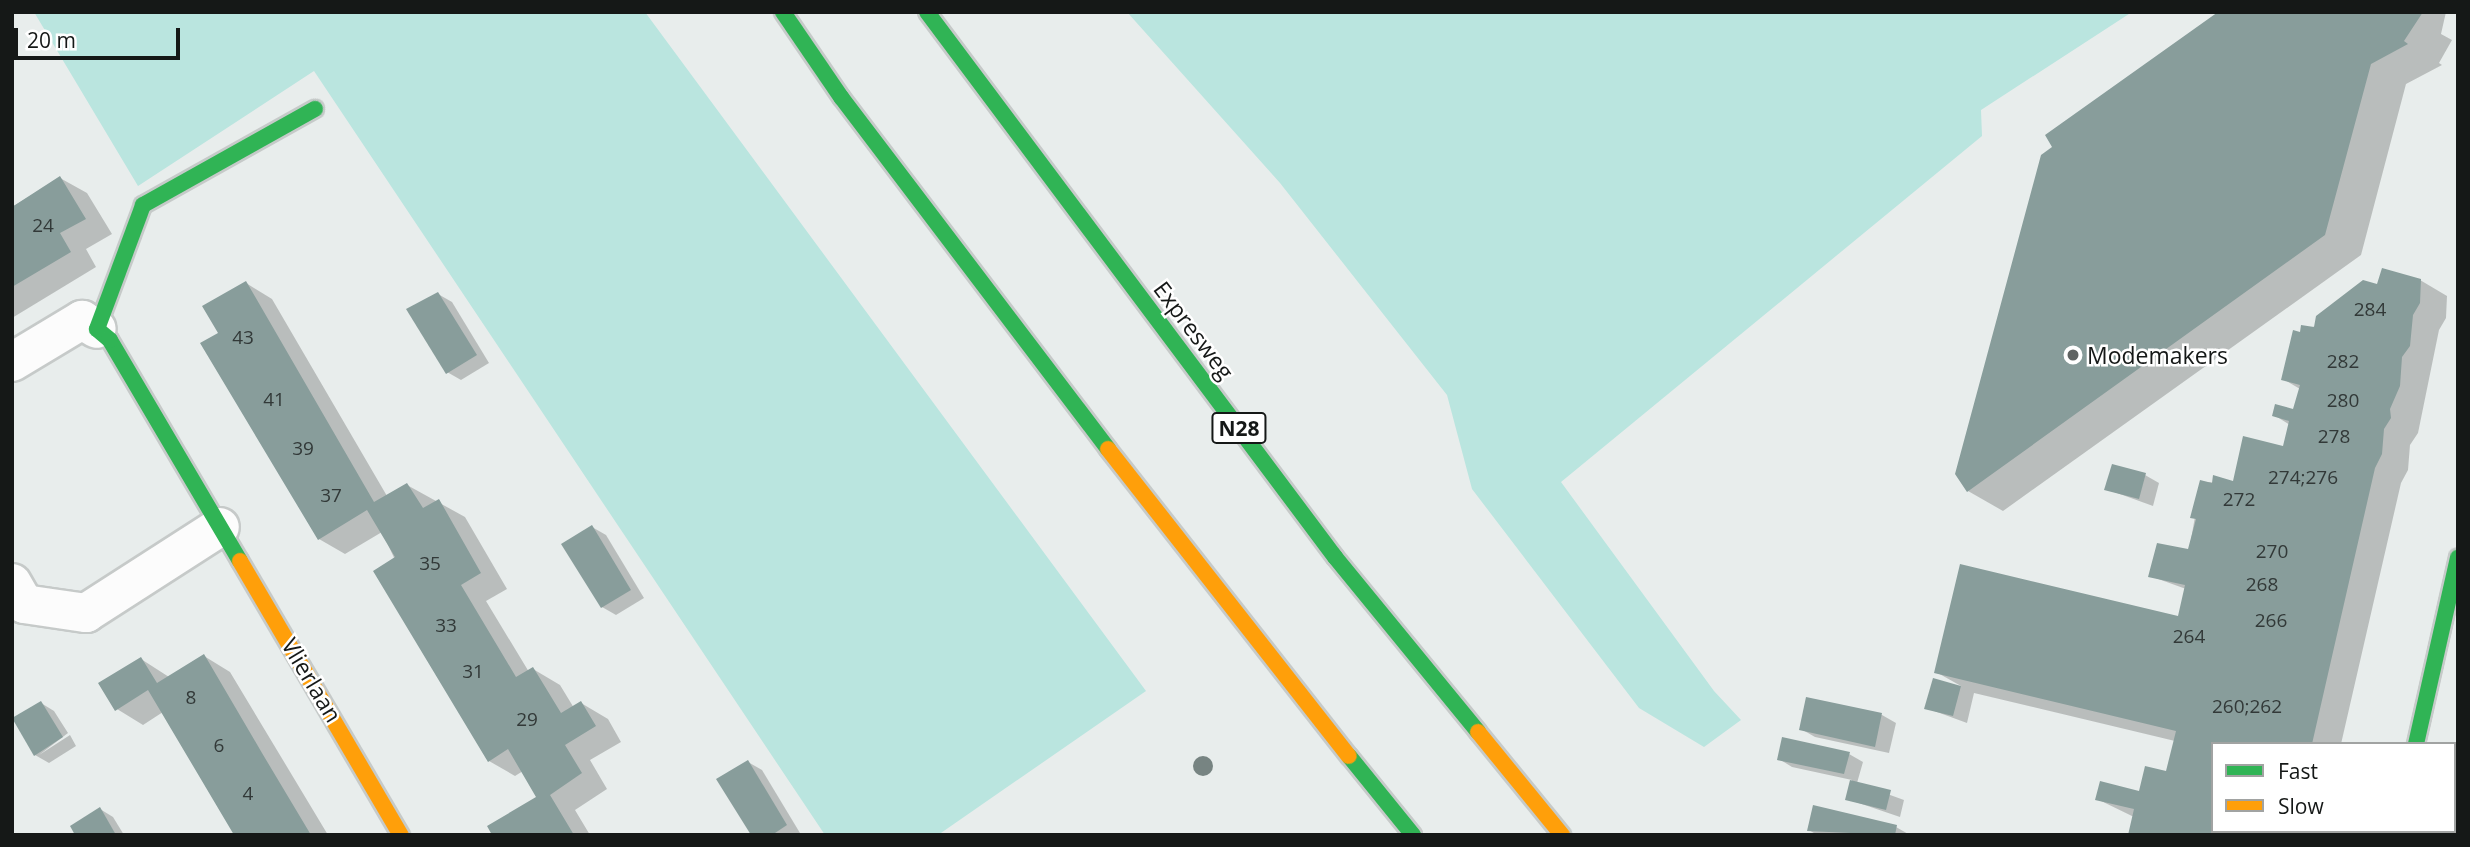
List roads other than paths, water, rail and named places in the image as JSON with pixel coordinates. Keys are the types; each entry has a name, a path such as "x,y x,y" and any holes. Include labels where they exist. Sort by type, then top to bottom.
{"main road":[{"path":"783,12 841,97 1231,610 1413,835"},
{"name":"Expresweg","path":"927,12 1335,556 1562,835"},
{"path":"97,329 144,205 315,109"},
{"name":"Vlierlaan","path":"97,329 110,340 401,835"},
{"path":"2416,742 2458,558"}],"street":[{"path":"12,362 82,320 97,329"},
{"path":"12,583 24,604 86,613 220,527"}],"place":[{"name":"Modemakers","path":"2073,355"}]}
